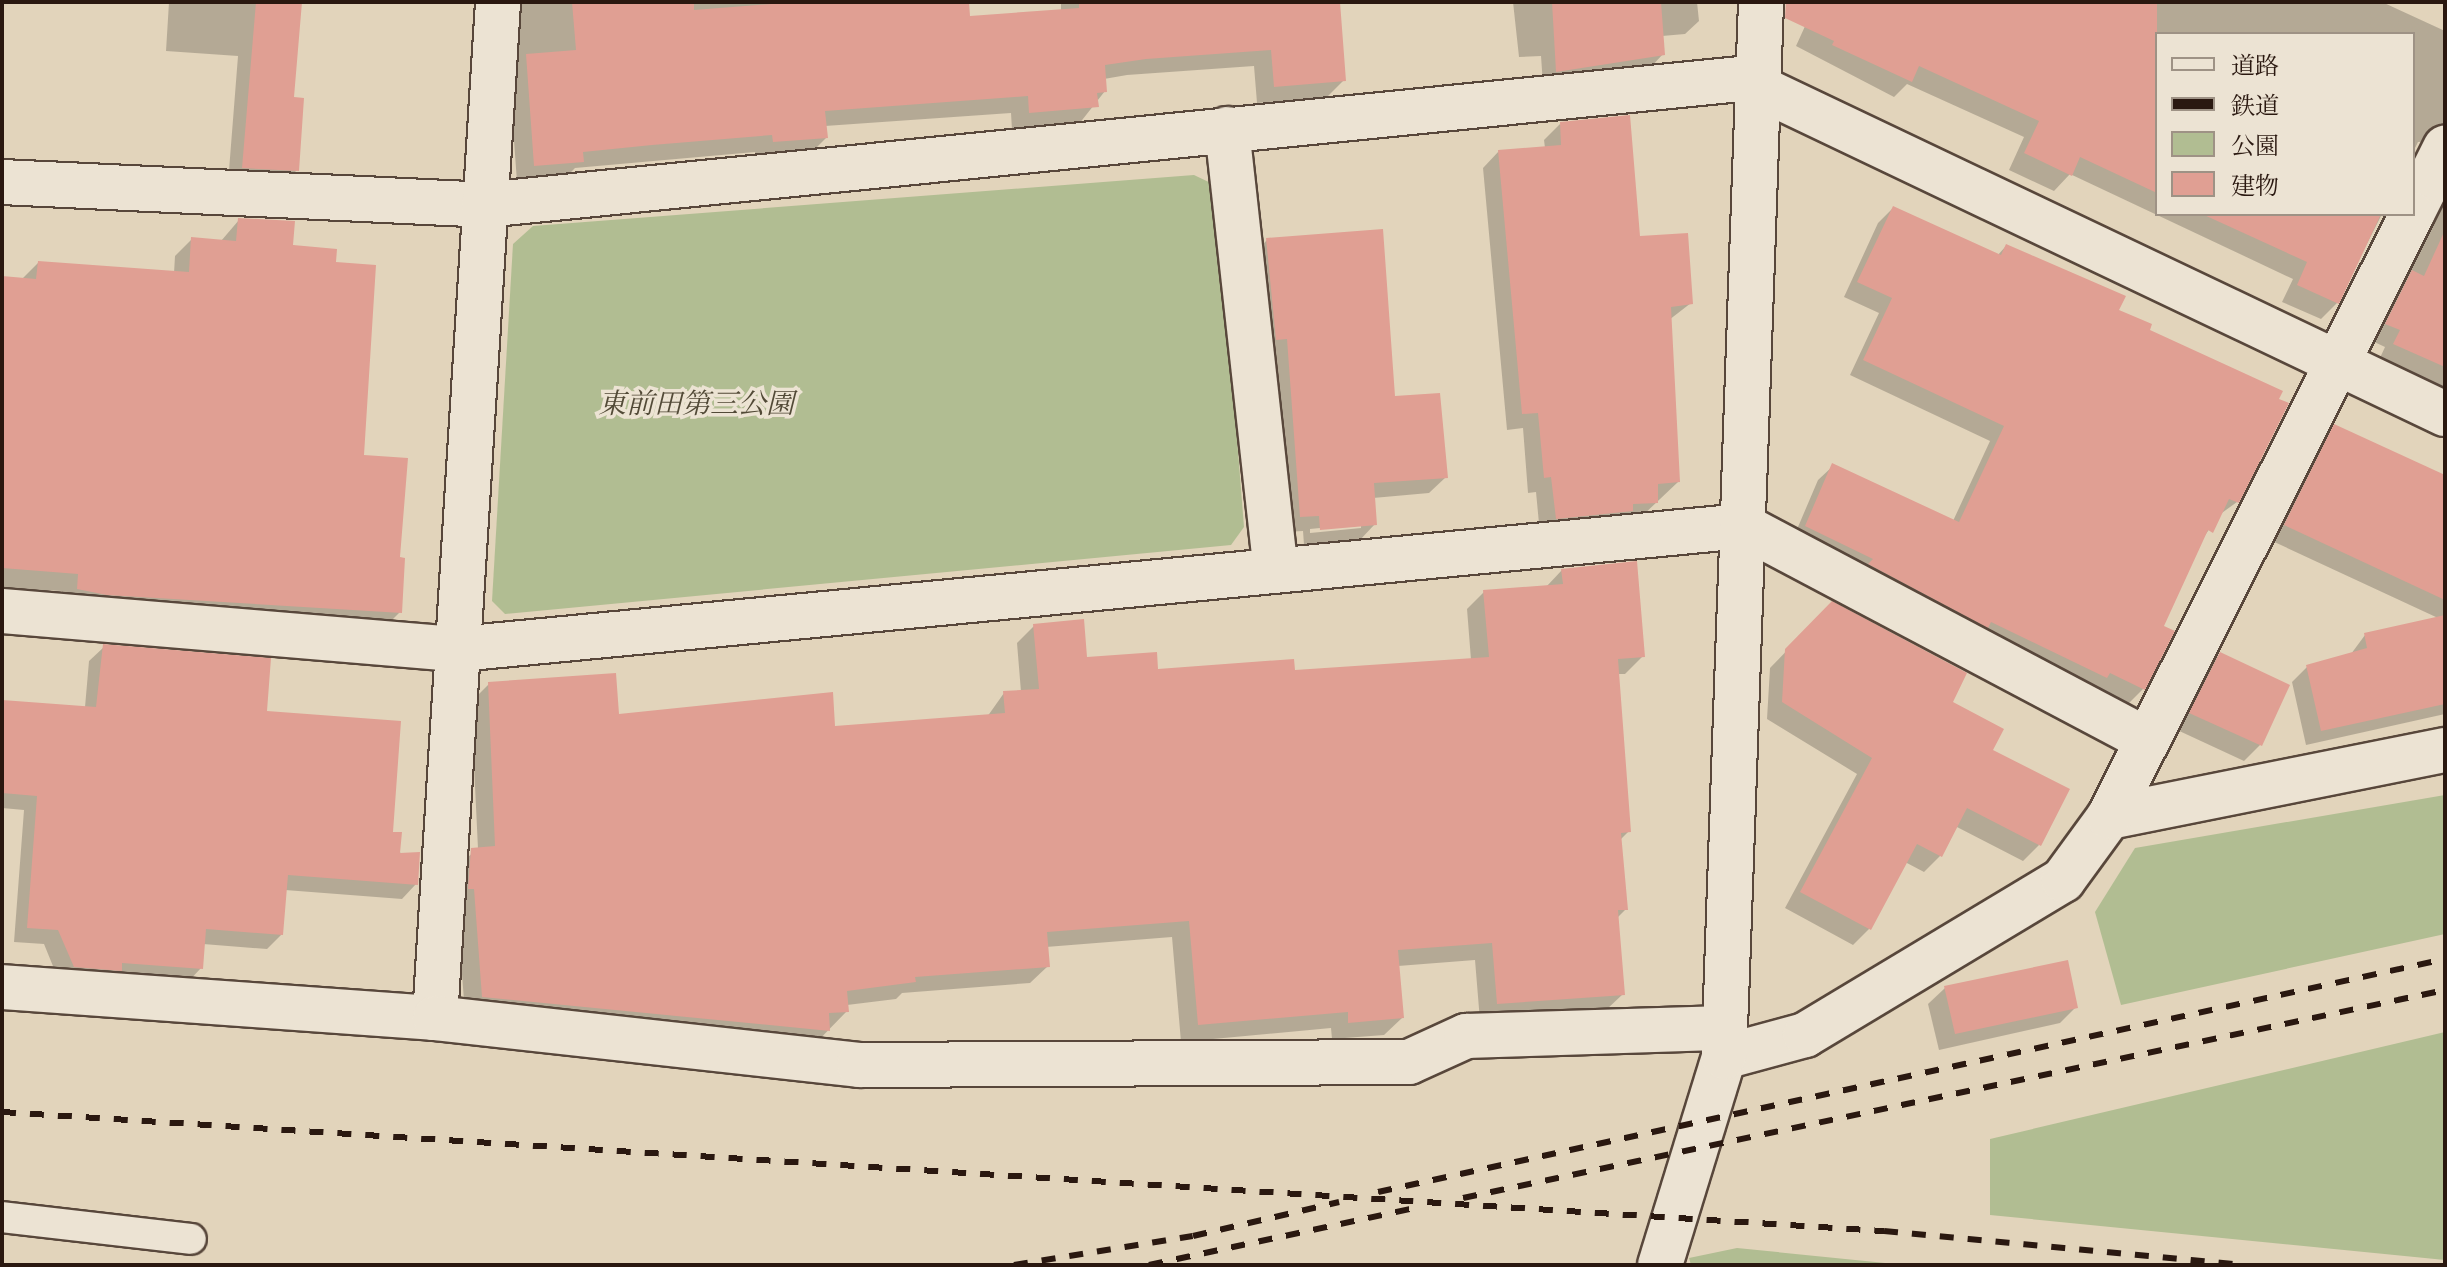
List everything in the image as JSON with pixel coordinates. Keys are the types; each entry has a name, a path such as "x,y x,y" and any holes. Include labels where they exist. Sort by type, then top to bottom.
{"street":[{"path":"435,1018 498,2"},
{"path":"1660,1265 1725,1042 1761,2"},
{"path":"2,182 484,205 1227,129 1758,82 2445,414"},
{"path":"1227,129 1276,570"},
{"path":"2415,207 2445,148"},
{"path":"2,987 435,1018 859,1065 1409,1062 1466,1036 1725,1042 1805,1035 2063,880 2109,817 2410,216"},
{"path":"2,611 459,649 1743,526 2147,740"},
{"path":"2109,817 2445,750"}],"lane":[{"path":"2,1217 191,1239"}],"green space":[{"name":"東前田第三公園","path":"1194,175 1217,186 1244,527 1231,545 505,614 492,601 513,244 533,226"},
{"path":"2445,795 2445,934 2121,1005 2095,912 2135,848"},
{"path":"2445,1032 2445,1260 1990,1215 1990,1139"},
{"path":"1737,1248 1905,1265 1691,1265 1689,1258"}],"building":[{"path":"256,2 302,2 294,97 304,98 299,171 242,168"},
{"path":"572,2 694,2 694,10 797,2 969,2 970,16 1079,8 1079,2 1340,2 1346,81 1274,87 1271,50 1146,59 1105,65 1107,92 1097,93 1099,107 1029,113 1028,96 825,111 828,138 773,142 772,135 652,145 583,152 584,162 534,166 526,54 576,50"},
{"path":"1552,2 1661,2 1665,55 1556,72"},
{"path":"1786,2 2157,2 2155,192 2080,157 2072,176 2024,153 2039,121 1919,66 1912,82 1832,45 1834,41 1785,18"},
{"path":"1630,115 1640,236 1688,233 1693,304 1671,307 1680,482 1658,484 1658,503 1633,504 1633,511 1556,519 1551,477 1544,478 1538,413 1522,414 1498,150 1561,145 1560,122"},
{"path":"1893,206 2001,255 2006,244 2126,296 2119,310 2152,324 2150,330 2283,391 2279,399 2289,403 2239,503 2229,499 2213,533 2208,530 2164,626 2175,631 2145,690 2110,673 2107,678 1991,622 1988,628 1868,564 1873,559 1805,526 1832,463 1959,522 2004,426 1863,360 1892,298 1857,282"},
{"path":"2206,216 2380,216 2339,304 2297,285 2307,262"},
{"path":"238,218 295,221 293,245 337,249 336,262 376,265 364,455 408,458 400,557 405,558 402,613 107,595 77,589 78,574 2,568 2,276 36,279 38,261 189,272 191,237 236,241"},
{"path":"1383,229 1395,396 1440,393 1448,478 1374,483 1377,525 1320,530 1319,516 1300,517 1287,339 1276,340 1266,238"},
{"path":"2445,230 2445,367 2393,344 2400,330 2385,324 2412,270 2424,276"},
{"path":"2334,424 2445,475 2445,600 2284,525"},
{"path":"1637,561 1645,657 1618,659 1631,832 1621,833 1628,910 1618,910 1625,995 1497,1004 1492,943 1398,950 1404,1018 1348,1023 1348,1012 1198,1025 1189,921 1047,932 1050,967 915,977 916,982 847,991 849,1012 829,1013 830,1031 482,997 474,889 468,889 471,848 495,846 488,682 616,673 619,714 833,692 835,726 1005,713 1003,691 1039,689 1033,624 1084,619 1087,657 1157,652 1158,669 1294,659 1295,670 1489,657 1483,590 1563,584 1561,569"},
{"path":"1832,601 1967,673 1953,702 2004,729 1993,750 2070,789 2041,846 1967,808 1942,857 1917,844 1871,930 1800,892 1872,758 1782,702 1785,649"},
{"path":"2445,615 2445,704 2321,731 2306,665 2367,648 2364,633"},
{"path":"103,644 271,658 267,711 401,721 393,832 402,832 400,853 420,852 418,885 288,875 283,935 206,929 203,969 122,963 122,971 74,967 58,930 27,928 37,796 2,793 2,700 96,707"},
{"path":"2220,652 2290,685 2262,746 2189,713"},
{"path":"2068,960 2078,1008 1955,1034 1944,986"}],"railway":[{"path":"1378,1192 2445,959"},
{"path":"1463,1198 2445,990"},
{"path":"2,1112 1884,1231 2241,1265"},
{"path":"1014,1265 1193,1236 1339,1202"},
{"path":"1149,1265 1420,1207"}]}
